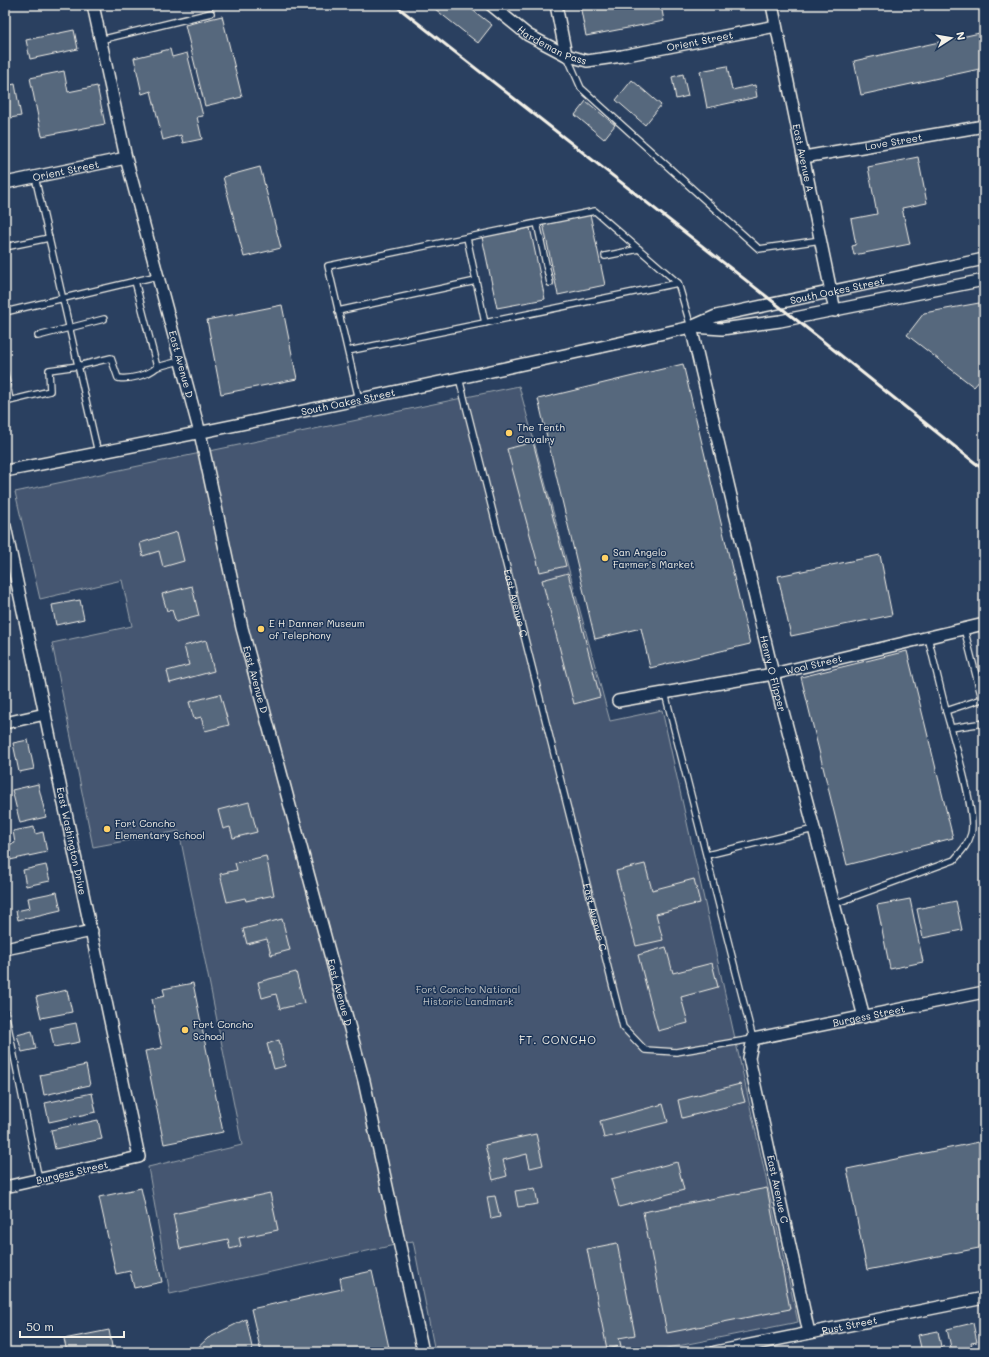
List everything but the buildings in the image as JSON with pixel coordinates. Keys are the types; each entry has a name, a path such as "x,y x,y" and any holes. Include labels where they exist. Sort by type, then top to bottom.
{"street":[{"name":"East Avenue D","path":"93,5 126,158 200,433 242,628 364,1081 423,1352"},
{"name":"Hardeman Pass","path":"491,5 528,35 566,54 587,61 622,56"},
{"path":"556,5 566,54"},
{"name":"East Avenue A","path":"772,5 835,311"},
{"name":"Orient Street","path":"622,56 776,26"},
{"name":"Love Street","path":"804,158 984,126"},
{"name":"Orient Street","path":"5,183 126,158"},
{"name":"South Oakes Street","path":"5,471 359,400 691,327 716,316 984,259"},
{"name":"South Oakes Street","path":"691,327 722,329 835,311 984,280"},
{"name":"Henry O Flipper","path":"691,327 773,674 864,1017"},
{"name":"East Washington Drive","path":"5,526 139,1157"},
{"name":"Wool Street","path":"618,701 773,674 984,624"},
{"path":"5,723 45,714"},
{"path":"5,950 92,931"},
{"name":"Burgess Street","path":"753,1039 984,992"},
{"name":"East Avenue C","path":"753,1039 749,1058 809,1333"},
{"name":"Burgess Street","path":"5,1187 139,1157"},
{"name":"Rust Street","path":"714,1352 760,1348 809,1333 984,1298"}],"lane":[{"path":"100,40 211,13"},
{"path":"566,54 581,88 759,249 821,240"},
{"path":"35,177 98,453"},
{"path":"359,400 328,266 595,210 678,283 691,327"},
{"path":"537,223 550,283"},
{"path":"5,247 49,238"},
{"path":"467,238 485,323"},
{"path":"605,256 640,249"},
{"path":"5,312 157,276"},
{"path":"136,281 157,367"},
{"path":"338,311 476,281"},
{"path":"348,351 678,283"},
{"path":"38,336 104,318"},
{"path":"5,374 8,401 50,391 49,370 78,366 111,358 118,378 124,379 146,374 157,367 180,361"},
{"name":"East Avenue C","path":"459,378 624,1027 645,1050 676,1052 753,1039"},
{"path":"946,711 982,699 964,628"},
{"path":"834,904 954,860 967,845 972,834 971,811 928,637"},
{"path":"666,693 753,1039"},
{"path":"951,728 984,723"},
{"path":"707,855 814,829"},
{"path":"5,1011 39,1180"}],"green space":[{"name":"Fort Concho National Historic Landmark","path":"519,386 610,721 662,710 798,1322 648,1352 435,1352 413,1241 170,1294 148,1167 242,1145 179,831 93,847 52,643 132,626 122,580 40,599 15,492"}],"railway":[{"path":"395,5 794,318 984,470"}],"place":[{"name":"The Tenth Cavalry","path":"509,433"},
{"name":"San Angelo Farmer's Market","path":"605,558"},
{"name":"E H Danner Museum of Telephony","path":"261,629"},
{"name":"Fort Concho Elementary School","path":"107,829"},
{"name":"Fort Concho School","path":"185,1030"}],"district":[{"name":"FT. CONCHO","path":"558,1039"}]}
